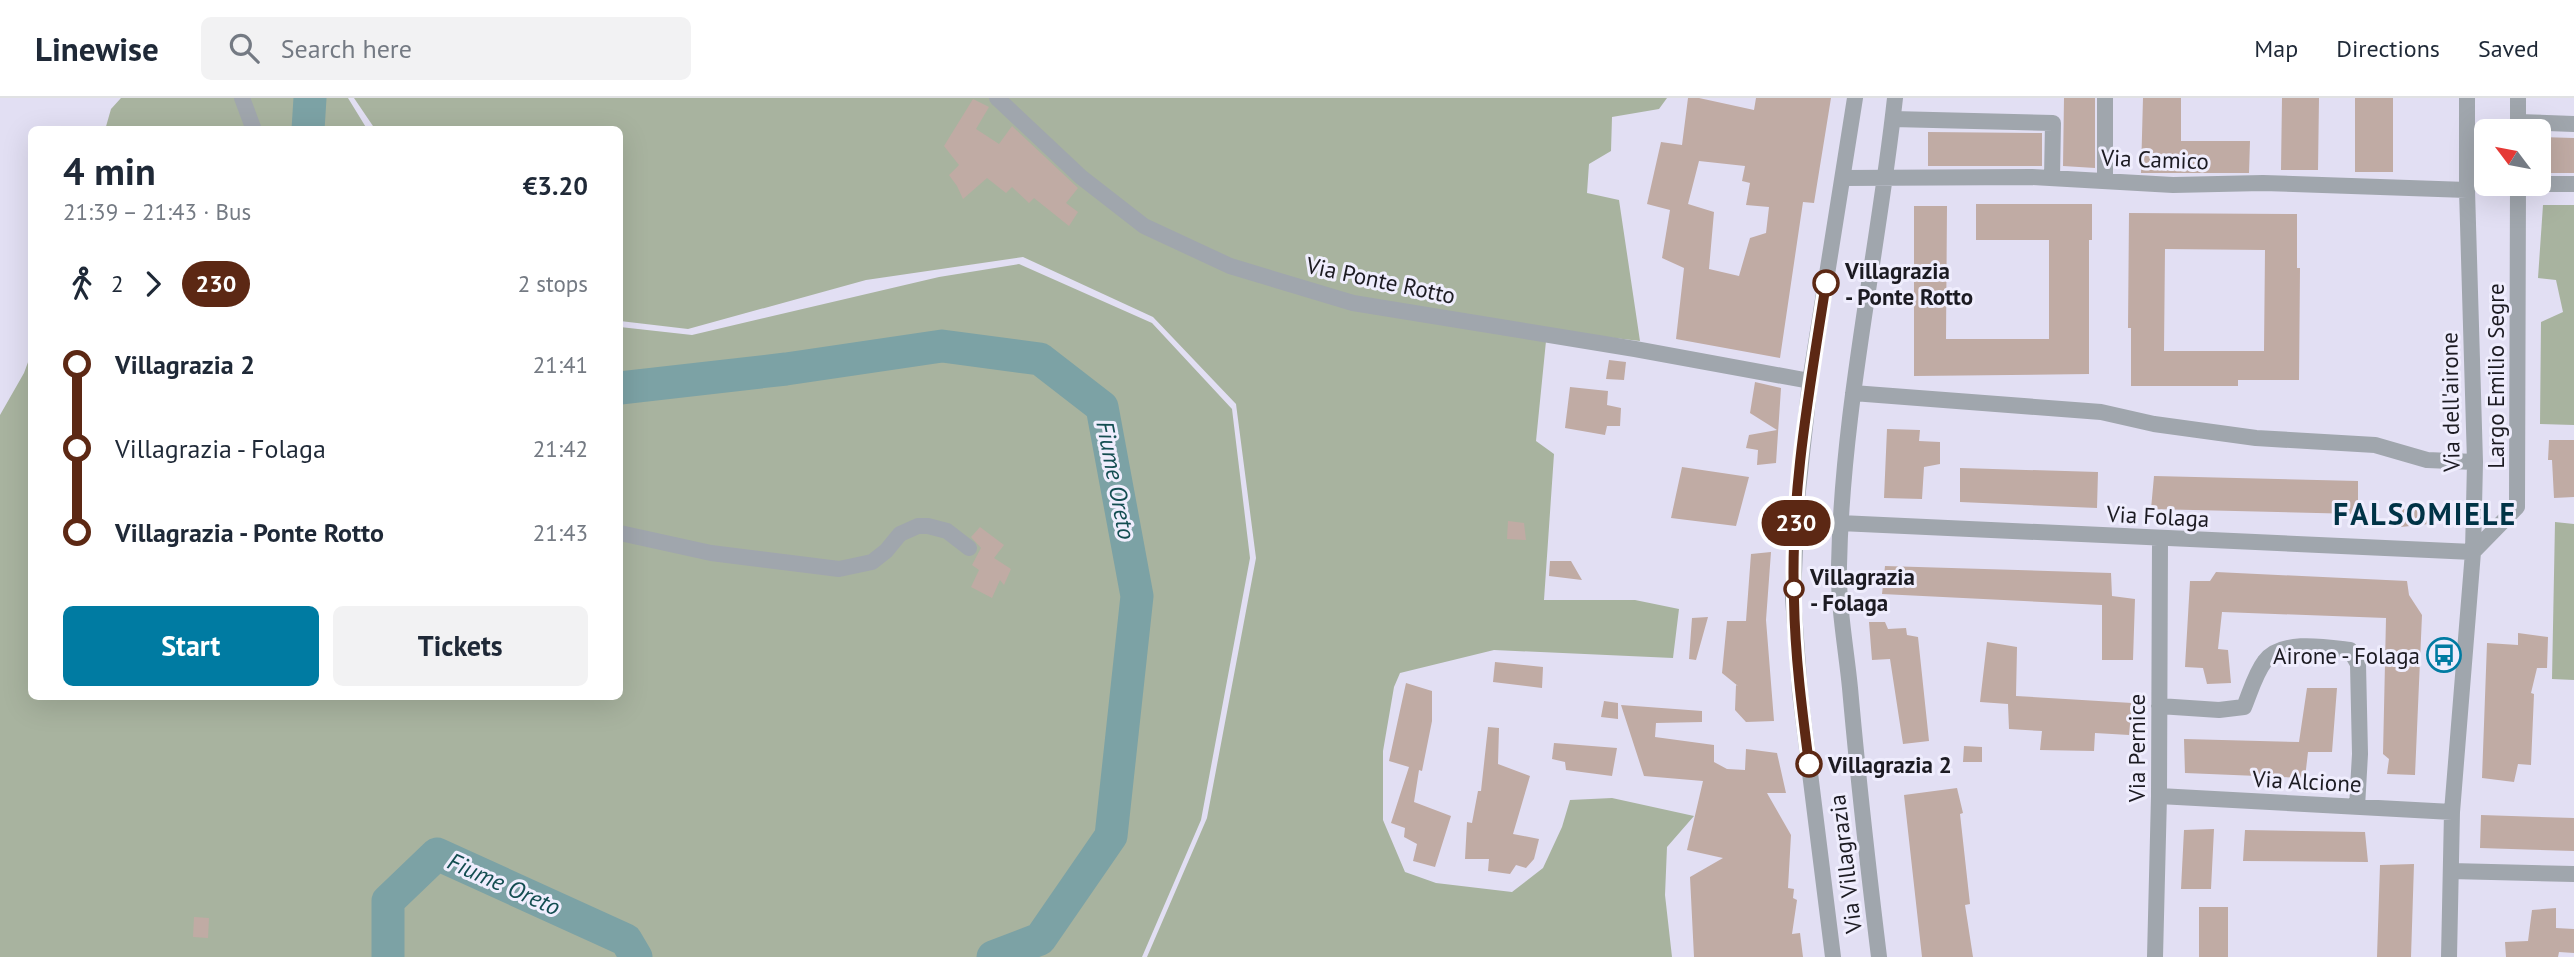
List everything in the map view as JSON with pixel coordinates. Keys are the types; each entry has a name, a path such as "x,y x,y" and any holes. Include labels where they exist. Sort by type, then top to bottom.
{"street":[{"path":"242,98 252,126"},
{"name":"Via Ponte Rotto","path":"998,98 1081,177 1144,226 1230,266 1353,303 1635,349 1810,381"},
{"name":"Via Villagrazia","path":"1833,957 1800,693 1793,598 1797,500 1810,381 1855,98"},
{"name":"Via Villagrazia","path":"1879,957 1860,799 1839,571 1840,523 1853,393 1886,180 1895,98"},
{"path":"2105,98 2105,181"},
{"name":"Via dell'airone","path":"2449,957 2452,812 2473,552 2475,462 2467,190 2468,98"},
{"path":"2518,98 2518,119"},
{"path":"1893,119 2053,122 2052,178"},
{"path":"2552,125 2574,124"},
{"name":"Via Camico","path":"1843,178 2052,178 2172,185 2263,183 2467,190"},
{"path":"2552,184 2574,184"},
{"name":"Largo Emilio Segre","path":"2473,552 2517,508 2518,196"},
{"path":"1853,393 2101,412 2167,426 2256,438 2375,445 2427,460 2475,462"},
{"name":"Via Folaga","path":"1840,523 2473,552"},
{"path":"623,534 711,553 839,569 872,562 900,534 918,526 947,531 969,548"},
{"name":"Via Pernice","path":"2155,957 2160,539"},
{"path":"2159,706 2219,710 2244,707 2264,661 2278,649 2317,646 2350,650 2358,664 2360,754 2357,807"},
{"name":"Via Alcione","path":"2159,796 2452,812"},
{"path":"2451,871 2574,874"}],"green space":[{"path":"121,98 348,98 365,126 106,126 111,109"},
{"path":"354,98 1667,98 1659,109 1612,117 1611,151 1589,164 1587,193 1619,200 1640,341 1563,332 1546,341 1536,441 1554,454 1544,600 1635,600 1679,609 1673,658 1494,650 1400,673 1394,687 1383,751 1383,820 1405,872 1436,883 1512,892 1543,868 1562,827 1570,800 1612,798 1694,816 1667,847 1665,895 1672,957 1147,957 1207,818 1256,558 1236,404 1153,317 1023,257 866,280 688,329 623,321 623,126 373,126"},
{"path":"2543,205 2574,205 2574,425 2540,424 2541,322 2563,312 2556,280 2538,278"},
{"path":"1019,264 1152,323 1232,409 1250,558 1201,820 1142,957 0,957 0,415 28,362 28,700 623,700 623,327 692,335 939,277"},
{"path":"2555,522 2574,524 2574,680 2552,679"}],"building":[{"path":"1688,98 1754,110 1756,98 1831,98 1814,203 1803,202 1780,358 1676,339 1684,268 1662,258 1670,210 1647,204 1661,142 1682,145","holes":["1699,161 1745,166 1742,181 1750,183 1746,205 1769,207 1766,233 1750,238 1739,276 1709,269 1714,212 1688,204"]},
{"path":"2064,98 2095,98 2095,168 2063,166"},
{"path":"2143,98 2181,98 2181,141 2250,141 2249,173 2141,173"},
{"path":"2282,98 2319,98 2318,170 2281,170"},
{"path":"2355,98 2393,98 2393,172 2355,172"},
{"path":"973,99 989,107 976,129 999,144 1012,126 1078,188 1066,203 1078,212 1069,226 1034,198 1029,203 1012,187 1006,193 987,178 963,199 949,175 959,165 944,146"},
{"path":"1928,132 2042,133 2042,166 1928,166"},
{"path":"2552,137 2574,138 2574,173 2552,173"},
{"path":"1976,204 2092,204 2092,240 2089,240 2089,374 1914,376 1914,206 1947,206 1946,339 2049,339 2049,240 1976,240"},
{"path":"2129,213 2297,214 2297,268 2300,268 2299,380 2238,380 2238,386 2131,386 2131,328 2128,328","holes":["2165,249 2265,250 2264,351 2164,351"]},
{"path":"1609,360 1626,362 1624,380 1606,379"},
{"path":"1755,382 1781,388 1776,463 1757,465 1758,450 1746,448 1749,435 1777,430 1750,413"},
{"path":"1570,387 1608,391 1607,405 1621,408 1620,426 1607,426 1605,435 1565,428"},
{"path":"1887,429 1920,430 1919,441 1940,442 1940,464 1924,467 1922,499 1884,498"},
{"path":"2549,440 2574,440 2574,497 2554,498 2552,460 2548,460"},
{"path":"1682,467 1749,477 1736,526 1671,518"},
{"path":"1960,468 2098,472 2097,508 1960,502"},
{"path":"2154,476 2358,481 2358,514 2151,509"},
{"path":"2399,509 2427,509 2429,524 2401,527"},
{"path":"1508,521 1524,523 1526,540 1507,539"},
{"path":"980,527 1004,545 994,558 1011,569 1004,585 1000,580 992,598 971,587 979,570 972,565 981,548 971,537"},
{"path":"1771,552 1766,620 1774,721 1746,722 1735,710 1736,685 1738,686 1722,673 1727,621 1746,621 1751,554"},
{"path":"1550,561 1571,561 1582,580 1549,576"},
{"path":"1885,566 2111,573 2112,596 2135,599 2133,660 2102,660 2102,605 1882,594"},
{"path":"2216,572 2407,581 2409,595 2422,615 2415,775 2387,774 2389,759 2383,754 2386,618 2222,612 2218,649 2228,650 2231,683 2207,684 2203,668 2185,667 2190,581 2210,581"},
{"path":"1708,617 1696,660 1689,659 1692,618"},
{"path":"1869,622 1885,622 1888,629 1906,628 1907,635 1918,637 1929,741 1903,744 1890,659 1872,660"},
{"path":"2518,633 2548,637 2547,668 2537,668 2531,693 2534,694 2531,765 2518,764 2514,782 2482,778 2487,643 2518,645"},
{"path":"1987,642 2017,647 2016,696 2132,703 2129,735 2095,733 2094,751 2040,750 2042,731 2009,729 2008,704 1980,702"},
{"path":"1495,662 1543,667 1542,688 1493,682"},
{"path":"1406,683 1432,691 1432,721 1414,802 1451,816 1435,867 1413,861 1417,844 1404,837 1405,828 1391,823 1409,767 1389,761"},
{"path":"2307,688 2337,688 2332,752 2308,752 2305,778 2185,773 2184,739 2299,742"},
{"path":"1604,701 1618,703 1618,719 1601,717"},
{"path":"1621,705 1702,711 1702,722 1656,723 1655,737 1714,745 1714,762 1727,769 1745,770 1746,749 1777,753 1786,793 1767,793 1791,835 1788,888 1794,889 1793,898 1797,900 1792,934 1800,933 1803,957 1694,957 1690,877 1723,858 1687,850 1703,781 1644,776"},
{"path":"1488,727 1499,728 1498,764 1530,776 1513,834 1539,839 1534,859 1526,868 1516,865 1510,874 1488,871 1489,859 1465,859 1467,822 1472,823 1478,791 1481,791"},
{"path":"1554,743 1617,748 1612,776 1566,770 1565,762 1552,759"},
{"path":"1964,746 1982,747 1982,762 1963,762"},
{"path":"1957,788 1963,813 1960,814 1970,904 1965,905 1973,957 1922,957 1904,795"},
{"path":"2481,815 2574,818 2574,851 2480,848"},
{"path":"2214,829 2211,889 2181,889 2184,830"},
{"path":"2245,830 2365,832 2368,862 2243,861"},
{"path":"2414,864 2411,957 2377,957 2380,865"},
{"path":"2199,907 2228,907 2228,957 2199,957"},
{"path":"2556,908 2556,928 2574,929 2574,953 2559,952 2558,957 2506,957 2505,942 2528,941 2532,910"},
{"path":"194,917 209,918 208,938 193,937"}],"waterway":[{"name":"Fiume Oreto","path":"308,126 310,98"},
{"name":"Fiume Oreto","path":"623,388 786,369 942,346 1040,359 1102,407 1137,596 1111,836 1040,939 993,957"},
{"name":"Fiume Oreto","path":"388,957 388,901 437,854 626,940 636,957"}],"bus line":[{"name":"230","path":"1809,764 1800,693 1793,598 1797,500 1810,381 1826,283"}],"place":[{"name":"Villagrazia - Ponte Rotto","path":"1826,283"},
{"name":"Villagrazia - Folaga","path":"1794,589"},
{"name":"Airone - Folaga","path":"2444,655"},
{"name":"Villagrazia 2","path":"1809,764"}],"district":[{"name":"FALSOMIELE","path":"2425,513"}]}
